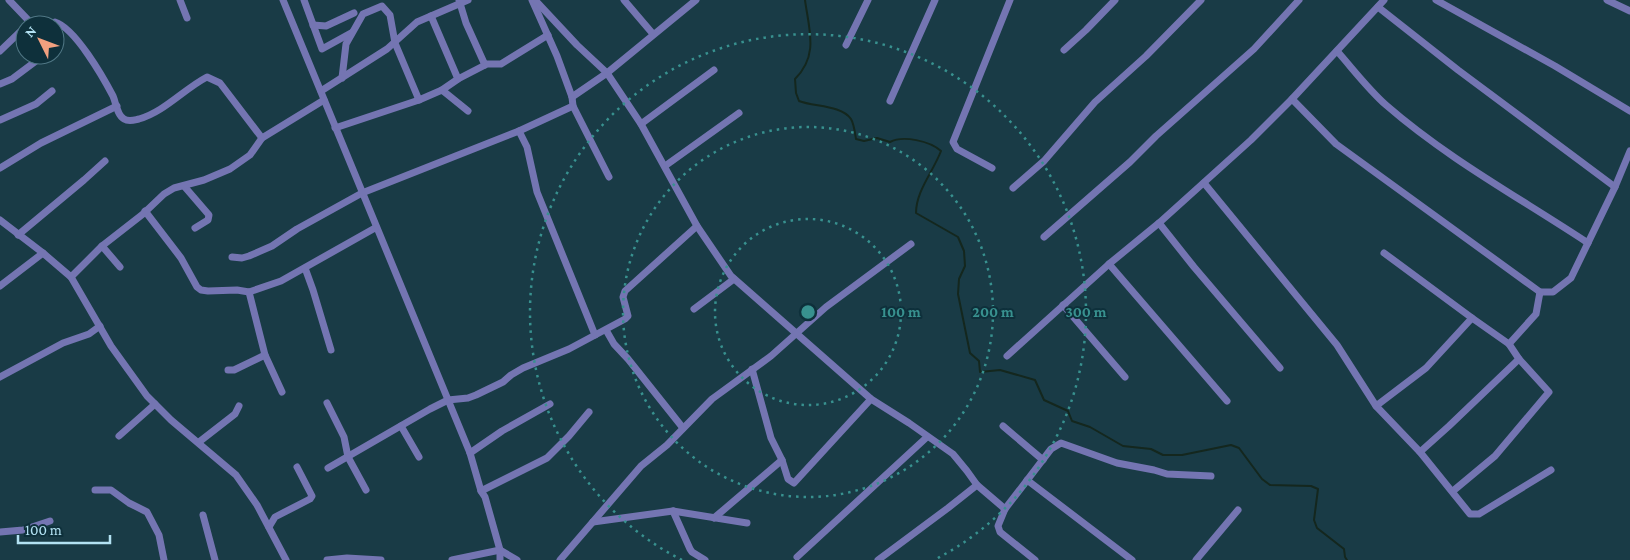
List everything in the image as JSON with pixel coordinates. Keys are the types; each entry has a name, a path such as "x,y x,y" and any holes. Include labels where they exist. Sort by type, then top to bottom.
{"street":[{"path":"9,0 22,15"},
{"path":"180,0 187,18"},
{"path":"283,0 375,228 470,453 500,550 500,560"},
{"path":"304,0 322,49 352,32"},
{"path":"320,91 394,43 417,22 468,0"},
{"path":"534,0 574,106 609,176"},
{"path":"534,0 577,46 607,72 641,124 697,226 734,279 871,399 953,454 977,485 1005,509"},
{"path":"624,0 653,34"},
{"path":"572,97 607,72 696,0"},
{"path":"846,45 868,0"},
{"path":"890,101 935,0"},
{"path":"992,168 957,150 953,142 1010,0"},
{"path":"1064,50 1115,0"},
{"path":"1013,188 1044,161 1095,102 1146,56 1201,0"},
{"path":"1044,237 1130,162 1156,136 1254,48 1298,0"},
{"path":"1007,356 1251,140 1384,0"},
{"path":"1436,0 1630,111"},
{"path":"1607,0 1630,11"},
{"path":"460,2 466,22 485,65"},
{"path":"342,78 346,44 352,32 363,14 382,6 390,15 394,43 419,100"},
{"path":"1378,7 1458,70 1615,187"},
{"path":"313,25 326,26 354,13"},
{"path":"431,16 458,79"},
{"path":"65,27 68,28 94,64 114,98 120,115 124,119 130,121 141,119 154,113 207,77 220,83 262,138"},
{"path":"336,128 419,100 442,90 485,65 501,64 548,35"},
{"path":"0,51 15,38"},
{"path":"1337,51 1384,103 1420,134 1477,174 1588,243"},
{"path":"0,84 12,79 31,65"},
{"path":"641,124 714,70"},
{"path":"442,90 468,110"},
{"path":"0,120 36,104 52,91"},
{"path":"1292,99 1336,144 1540,292 1552,292 1571,278 1615,187 1630,151"},
{"path":"71,277 102,246 164,194 174,188 204,180 237,165 255,150 262,138 324,100"},
{"path":"0,168 49,139 117,106"},
{"path":"232,257 242,258 272,246 297,228 362,193 520,131 574,106"},
{"path":"665,166 739,113"},
{"path":"520,131 527,147 537,192 595,335"},
{"path":"18,235 105,161"},
{"path":"1204,182 1337,345 1376,406 1420,452 1470,514 1479,514 1551,470"},
{"path":"184,186 209,215 208,220 195,228"},
{"path":"145,211 181,258 197,287 201,290 237,290 248,292 282,281 375,228"},
{"path":"2,223 43,253 71,277 111,346 147,396 177,425 236,475 257,505 286,560"},
{"path":"1159,223 1280,368"},
{"path":"328,468 448,400 468,398 476,395 503,382 523,368 568,349 626,318 628,316 623,297 625,291 697,226"},
{"path":"560,560 641,466 667,445 712,399 770,356 826,307 911,244"},
{"path":"102,246 120,267"},
{"path":"0,286 43,253"},
{"path":"1384,253 1509,344 1519,359 1549,392 1495,456 1452,491"},
{"path":"1109,264 1227,401"},
{"path":"305,268 314,290 331,350"},
{"path":"694,309 734,279"},
{"path":"248,292 265,355 282,392"},
{"path":"1509,344 1536,314 1540,292"},
{"path":"1063,306 1125,377"},
{"path":"1376,406 1426,368 1472,318"},
{"path":"0,377 63,343 89,334 100,326"},
{"path":"606,330 614,344 628,358 684,428"},
{"path":"228,370 234,370 265,355"},
{"path":"1420,452 1450,426 1519,359"},
{"path":"752,369 768,429 788,479 794,483 871,399"},
{"path":"327,403 344,437 348,457 366,490"},
{"path":"119,436 155,404"},
{"path":"470,453 502,430 550,404"},
{"path":"199,442 235,414 239,406"},
{"path":"481,491 547,458 589,412"},
{"path":"401,426 419,457"},
{"path":"1003,426 1043,460"},
{"path":"797,557 927,436"},
{"path":"1035,560 1000,532 998,526 1005,509 1051,449 1061,443 1117,463 1167,474 1211,476"},
{"path":"714,518 782,460"},
{"path":"269,527 275,517 312,496 297,467"},
{"path":"1028,480 1132,560"},
{"path":"878,560 977,485"},
{"path":"95,490 110,490 147,512 159,535 164,560"},
{"path":"1196,560 1238,510"},
{"path":"593,522 673,511 747,523"},
{"path":"673,511 692,552 706,560"},
{"path":"203,515 215,560"},
{"path":"0,532 23,530 50,521"},
{"path":"452,560 500,550 517,560"},
{"path":"327,560 346,558 381,560"}],"waterway":[{"path":"805,0 811,42 807,61 795,79 796,93 799,101 847,114 852,121 856,139 864,141 877,138 890,142 909,139 930,144 941,151 922,189 916,213 958,237 964,251 965,266 959,279 958,294 970,353 979,361 980,372 1000,370 1035,380 1044,400 1068,411 1072,421 1090,427 1123,446 1151,449 1163,455 1182,455 1231,445 1239,448 1262,479 1270,485 1311,486 1318,489 1314,520 1317,528 1344,549 1347,560"}]}
